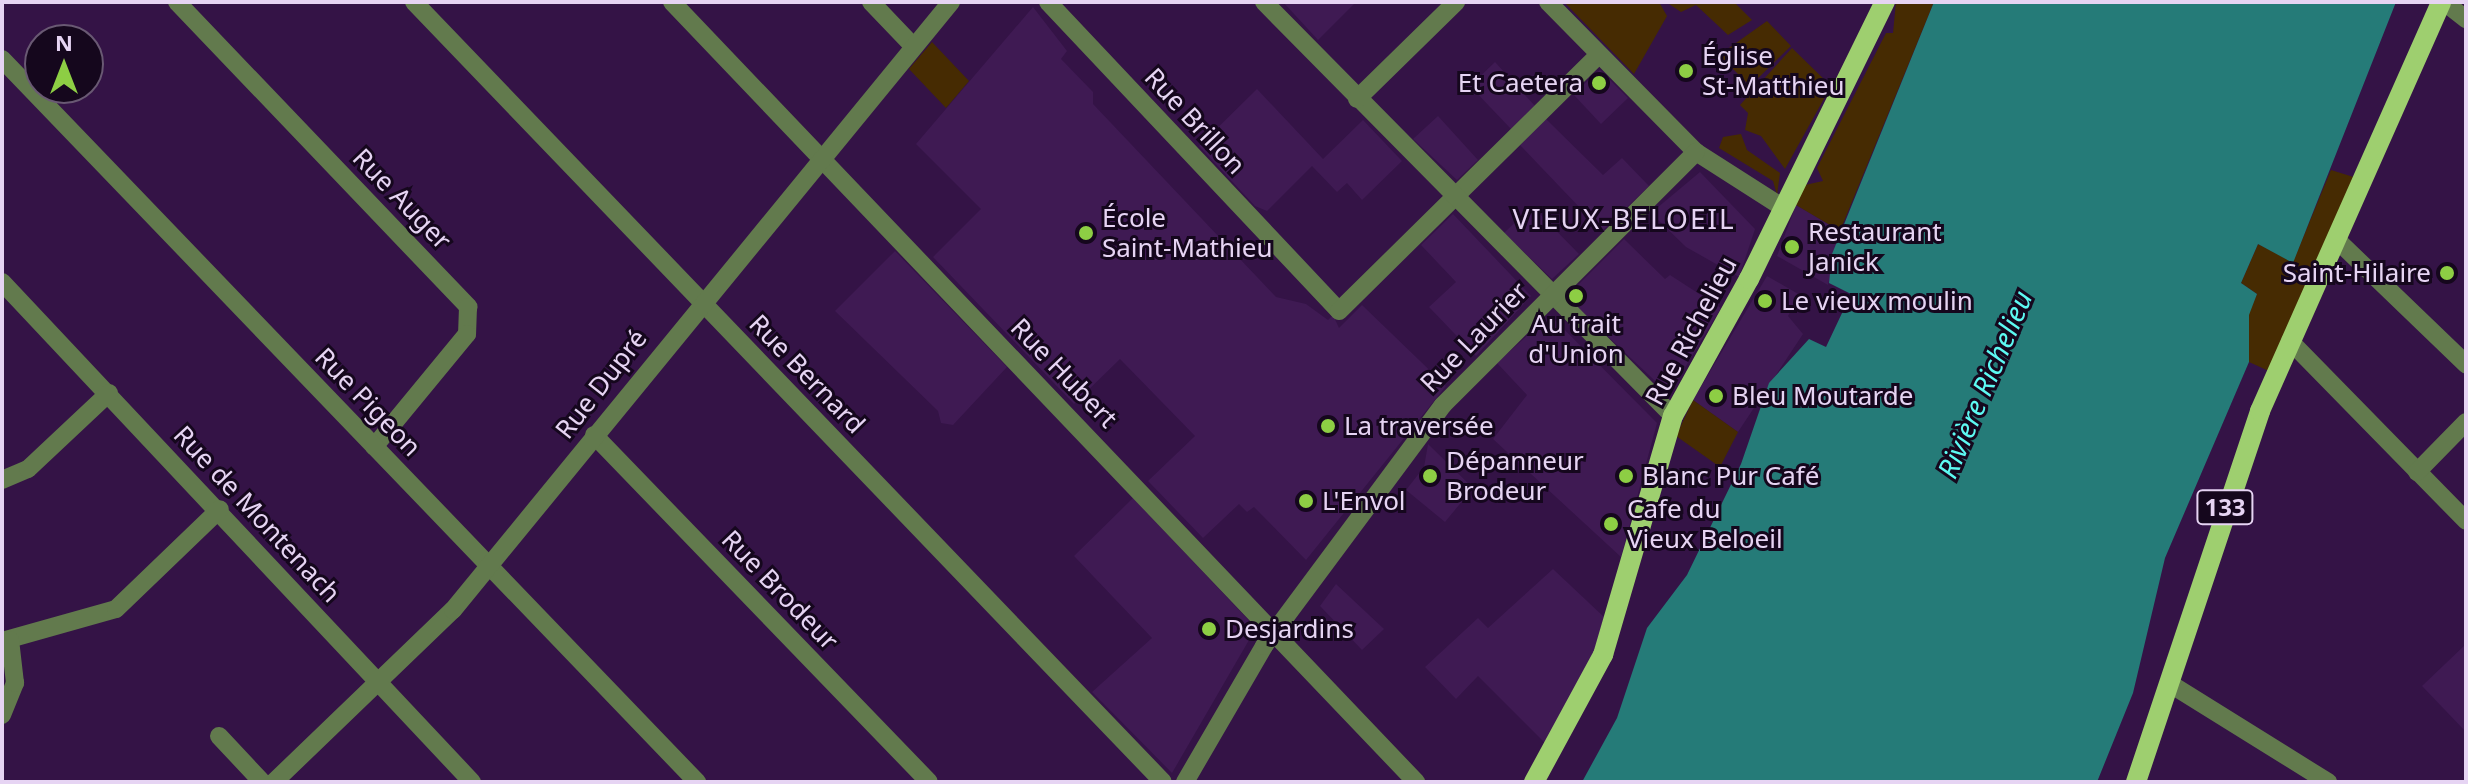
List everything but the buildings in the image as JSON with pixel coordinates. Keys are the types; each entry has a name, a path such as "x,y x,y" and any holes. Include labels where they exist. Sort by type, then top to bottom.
{"main road":[{"name":"Rue Richelieu","path":"1534,782 1603,655 1673,416 1885,2"},
{"name":"133","path":"2136,782 2172,685 2229,496 2290,341 2338,241 2443,2"}],"street":[{"name":"Rue Auger","path":"177,2 468,307 467,334 374,447"},
{"name":"Rue Bernard","path":"414,2 1163,782"},
{"name":"Rue Hubert","path":"672,2 1416,782"},
{"path":"871,2 913,46"},
{"name":"Rue Dupré","path":"274,782 379,684 488,565 819,155 951,2"},
{"name":"Rue Brillon","path":"1048,2 1339,311 1453,198"},
{"path":"1357,99 1456,2"},
{"path":"1548,2 1696,152 1782,207"},
{"path":"2443,2 2466,19"},
{"path":"1266,3 1549,297 1673,416"},
{"path":"1453,198 1599,55"},
{"name":"Rue Pigeon","path":"2,59 697,782"},
{"name":"Rue Laurier","path":"1185,782 1275,631 1443,405 1696,152"},
{"path":"2338,241 2466,364"},
{"name":"Rue de Montenach","path":"2,282 220,509 472,782"},
{"path":"2290,341 2466,521"},
{"path":"2,480 28,469 109,393"},
{"path":"2417,472 2466,422"},
{"name":"Rue Brodeur","path":"594,435 929,782"},
{"path":"2,715 15,683 6,641 116,609 220,509"},
{"path":"2172,685 2328,782"},
{"path":"219,736 262,782"}],"shaded area":[{"path":"1283,2 1356,2 1318,40"},
{"path":"1564,2 1659,2 1667,16 1634,74"},
{"path":"1666,2 1734,2 1752,20 1728,35 1696,5 1681,12"},
{"path":"1896,2 1934,2 1840,231 1796,205 1805,185 1823,181 1817,168 1886,33 1893,33"},
{"name":"École Saint-Mathieu","path":"1033,7 1067,51 1061,59 1093,92 1093,104 1276,297 1306,304 1328,320 1333,315 1339,328 1362,305 1446,386 1306,560 1254,507 1247,512 1239,504 1203,538 1148,481 1195,436 1120,359 1074,404 933,257 981,209 916,144"},
{"path":"1767,21 1791,46 1750,86 1719,55"},
{"path":"932,42 969,81 946,108 909,69"},
{"path":"1792,48 1831,86 1785,169 1761,136 1745,130 1748,113 1740,105"},
{"path":"1495,62 1535,106 1511,129 1470,86"},
{"path":"1600,70 1628,98 1601,124 1573,94"},
{"path":"1257,89 1323,159 1363,120 1402,161 1362,200 1347,183 1337,192 1312,166 1267,211 1255,206 1199,146"},
{"path":"1438,116 1478,160 1457,180 1413,139"},
{"path":"1546,119 1603,175 1622,158 1649,186 1602,231 1520,145"},
{"path":"1741,134 1747,150 1780,173 1777,195 1773,181 1719,148 1723,137"},
{"path":"2331,170 2360,179 2271,372 2249,362 2248,315 2257,294 2241,283 2258,244 2293,262"},
{"path":"1700,172 1755,229 1739,277 1686,247 1651,213"},
{"path":"1796,205 1840,231 1828,285 1777,256"},
{"path":"1532,206 1579,254 1552,279 1504,233"},
{"path":"1453,214 1531,296 1476,356 1429,307 1456,282 1421,245"},
{"path":"1624,239 1665,279 1670,275 1721,308 1669,394 1566,297"},
{"path":"895,251 1007,367 953,425 941,423 938,411 835,311"},
{"path":"1767,276 1800,295 1788,316 1803,334 1738,432 1693,400"},
{"path":"1550,315 1657,423 1621,557 1493,439 1527,395 1497,363"},
{"path":"1693,400 1738,432 1720,467 1676,436"},
{"path":"1428,444 1473,488 1445,522 1406,490 1424,467"},
{"path":"1133,498 1256,628 1172,773 1092,692 1152,638 1074,556"},
{"path":"1553,569 1604,617 1592,658 1545,743 1478,676 1456,699 1425,667 1478,618 1488,628"},
{"path":"1336,584 1384,629 1362,650 1320,606"},
{"path":"2466,644 2466,732 2422,686"}],"water":[{"name":"Rivière Richelieu","path":"1934,2 2396,2 2293,263 2258,244 2241,283 2257,294 2249,315 2249,362 2165,558 2133,693 2097,782 1582,782 1617,718 1647,628 1687,575 1741,464 1769,383 1809,339 1826,347 1851,294 1829,283 1832,254"}],"place":[{"name":"Église St-Matthieu","path":"1686,71"},
{"name":"Et Caetera","path":"1599,83"},
{"name":"École Saint-Mathieu","path":"1086,233"},
{"name":"Restaurant Janick","path":"1792,247"},
{"name":"Saint-Hilaire","path":"2447,273"},
{"name":"Au trait d'Union","path":"1576,296"},
{"name":"Le vieux moulin","path":"1765,301"},
{"name":"Bleu Moutarde","path":"1716,396"},
{"name":"La traversée","path":"1328,426"},
{"name":"Dépanneur Brodeur","path":"1430,476"},
{"name":"Blanc Pur Café","path":"1626,476"},
{"name":"L'Envol","path":"1306,501"},
{"name":"Cafe du Vieux Beloeil","path":"1611,524"},
{"name":"Desjardins","path":"1209,629"}],"district":[{"name":"VIEUX-BELOEIL","path":"1624,218"}]}
